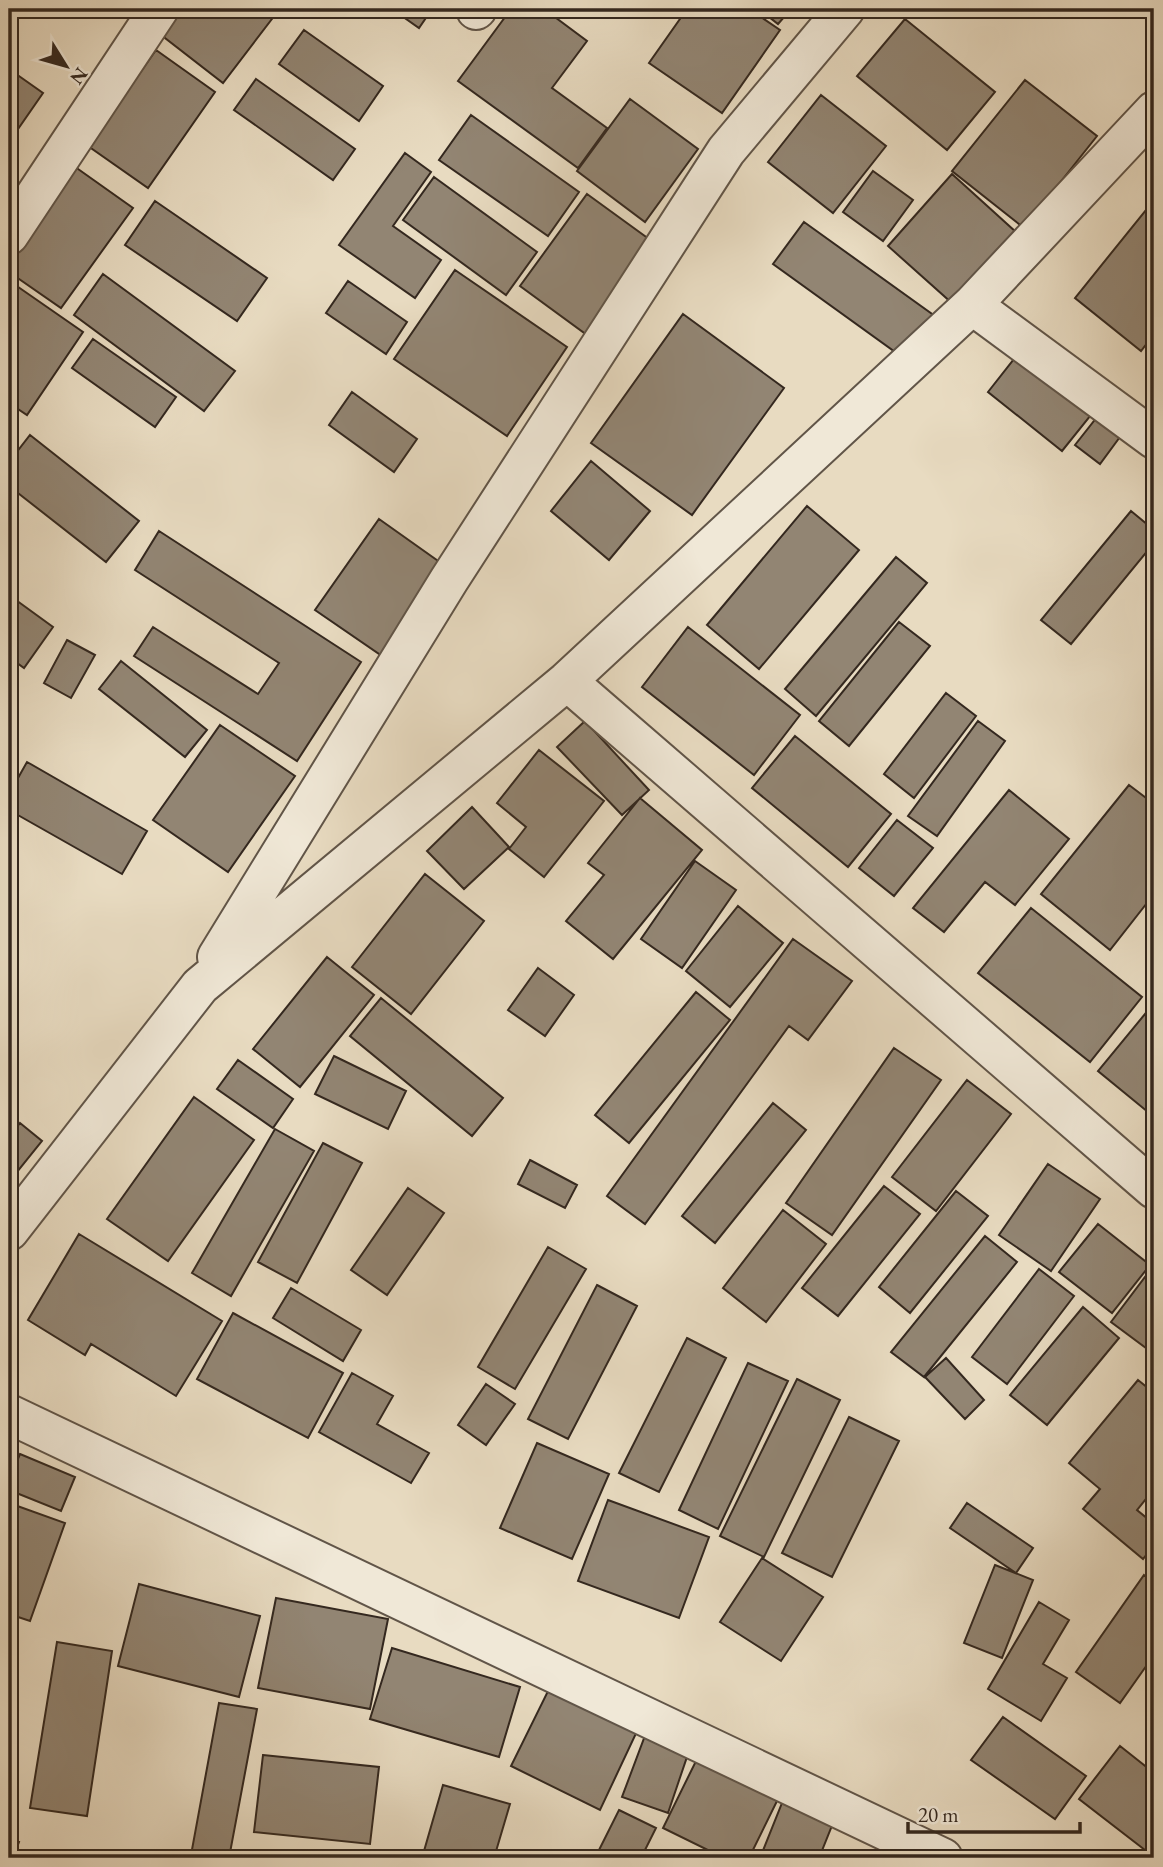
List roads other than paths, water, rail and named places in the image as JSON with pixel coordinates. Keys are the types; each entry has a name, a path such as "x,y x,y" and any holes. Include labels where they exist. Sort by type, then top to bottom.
{"street":[{"path":"9,235 159,9"},
{"path":"9,1231 200,986 449,580 726,151 845,9"},
{"path":"200,986 566,681 972,305 1154,111"},
{"path":"972,305 1154,439"},
{"path":"566,681 1154,1189"},
{"path":"9,1414 943,1858"}]}
